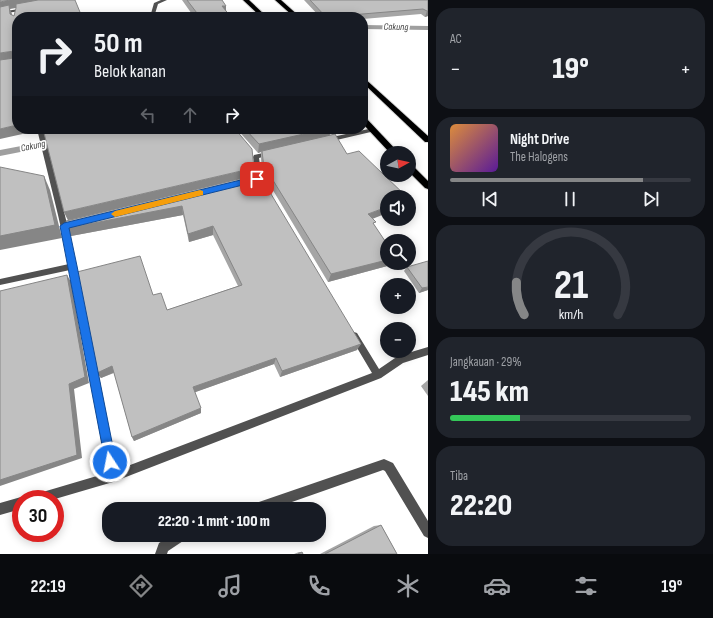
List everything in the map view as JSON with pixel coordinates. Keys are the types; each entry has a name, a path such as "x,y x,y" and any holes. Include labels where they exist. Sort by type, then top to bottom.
{"main road":[{"path":"246,0 259,12"},
{"path":"278,0 291,12"},
{"path":"368,84 428,140"},
{"path":"368,125 388,146"},
{"path":"416,174 428,186"}],"street":[{"path":"153,12 156,3 165,0"},
{"path":"0,13 31,8"},
{"path":"368,131 373,130"},
{"path":"41,134 68,225 73,266 113,477"},
{"path":"321,142 356,134"},
{"path":"251,151 256,157 259,179 266,187"},
{"path":"256,157 278,152"},
{"path":"249,181 259,179"},
{"path":"0,282 73,266"},
{"path":"350,328 378,375"},
{"path":"64,491 113,477 378,375 401,359 428,351"},
{"path":"276,502 384,464 389,467 428,532"},
{"path":"0,509 12,506"},
{"path":"163,552 174,542"}],"building":[{"path":"38,0 75,0 80,12 15,12 16,4"},
{"path":"187,0 222,0 226,6 222,6 227,12 196,12"},
{"path":"310,0 428,0 428,11 423,9 368,14 368,12 321,12"},
{"path":"9,5 10,14 12,15 12,51 0,53 0,7"},
{"path":"12,58 12,126 0,129 0,60"},
{"path":"44,134 239,134 252,149 254,168 64,212"},
{"path":"250,134 304,134 259,144"},
{"path":"335,134 347,154 359,151 380,171 380,182 391,182 400,190 380,190 380,210 368,214 376,222 373,223 380,234 380,262 331,274 264,168 262,151"},
{"path":"0,167 44,176 55,225 0,236"},
{"path":"259,174 361,344 282,371 276,358 193,387 201,408 132,437 112,366 97,373 77,272 140,256 153,295 161,293 167,310 242,285 213,226 188,234 182,206 68,228 66,221"},
{"path":"428,261 428,287 422,288 409,270 416,270 416,264"},
{"path":"67,275 85,377 69,384 77,455 0,480 0,291"},
{"path":"381,525 397,554 325,554"}],"waterway":[{"name":"Cakung","path":"368,27 428,28"},
{"name":"Cakung","path":"0,153 53,143"}],"slow traffic":[{"path":"115,214 200,193"}],"route":[{"path":"110,462 64,226 257,179"}]}
